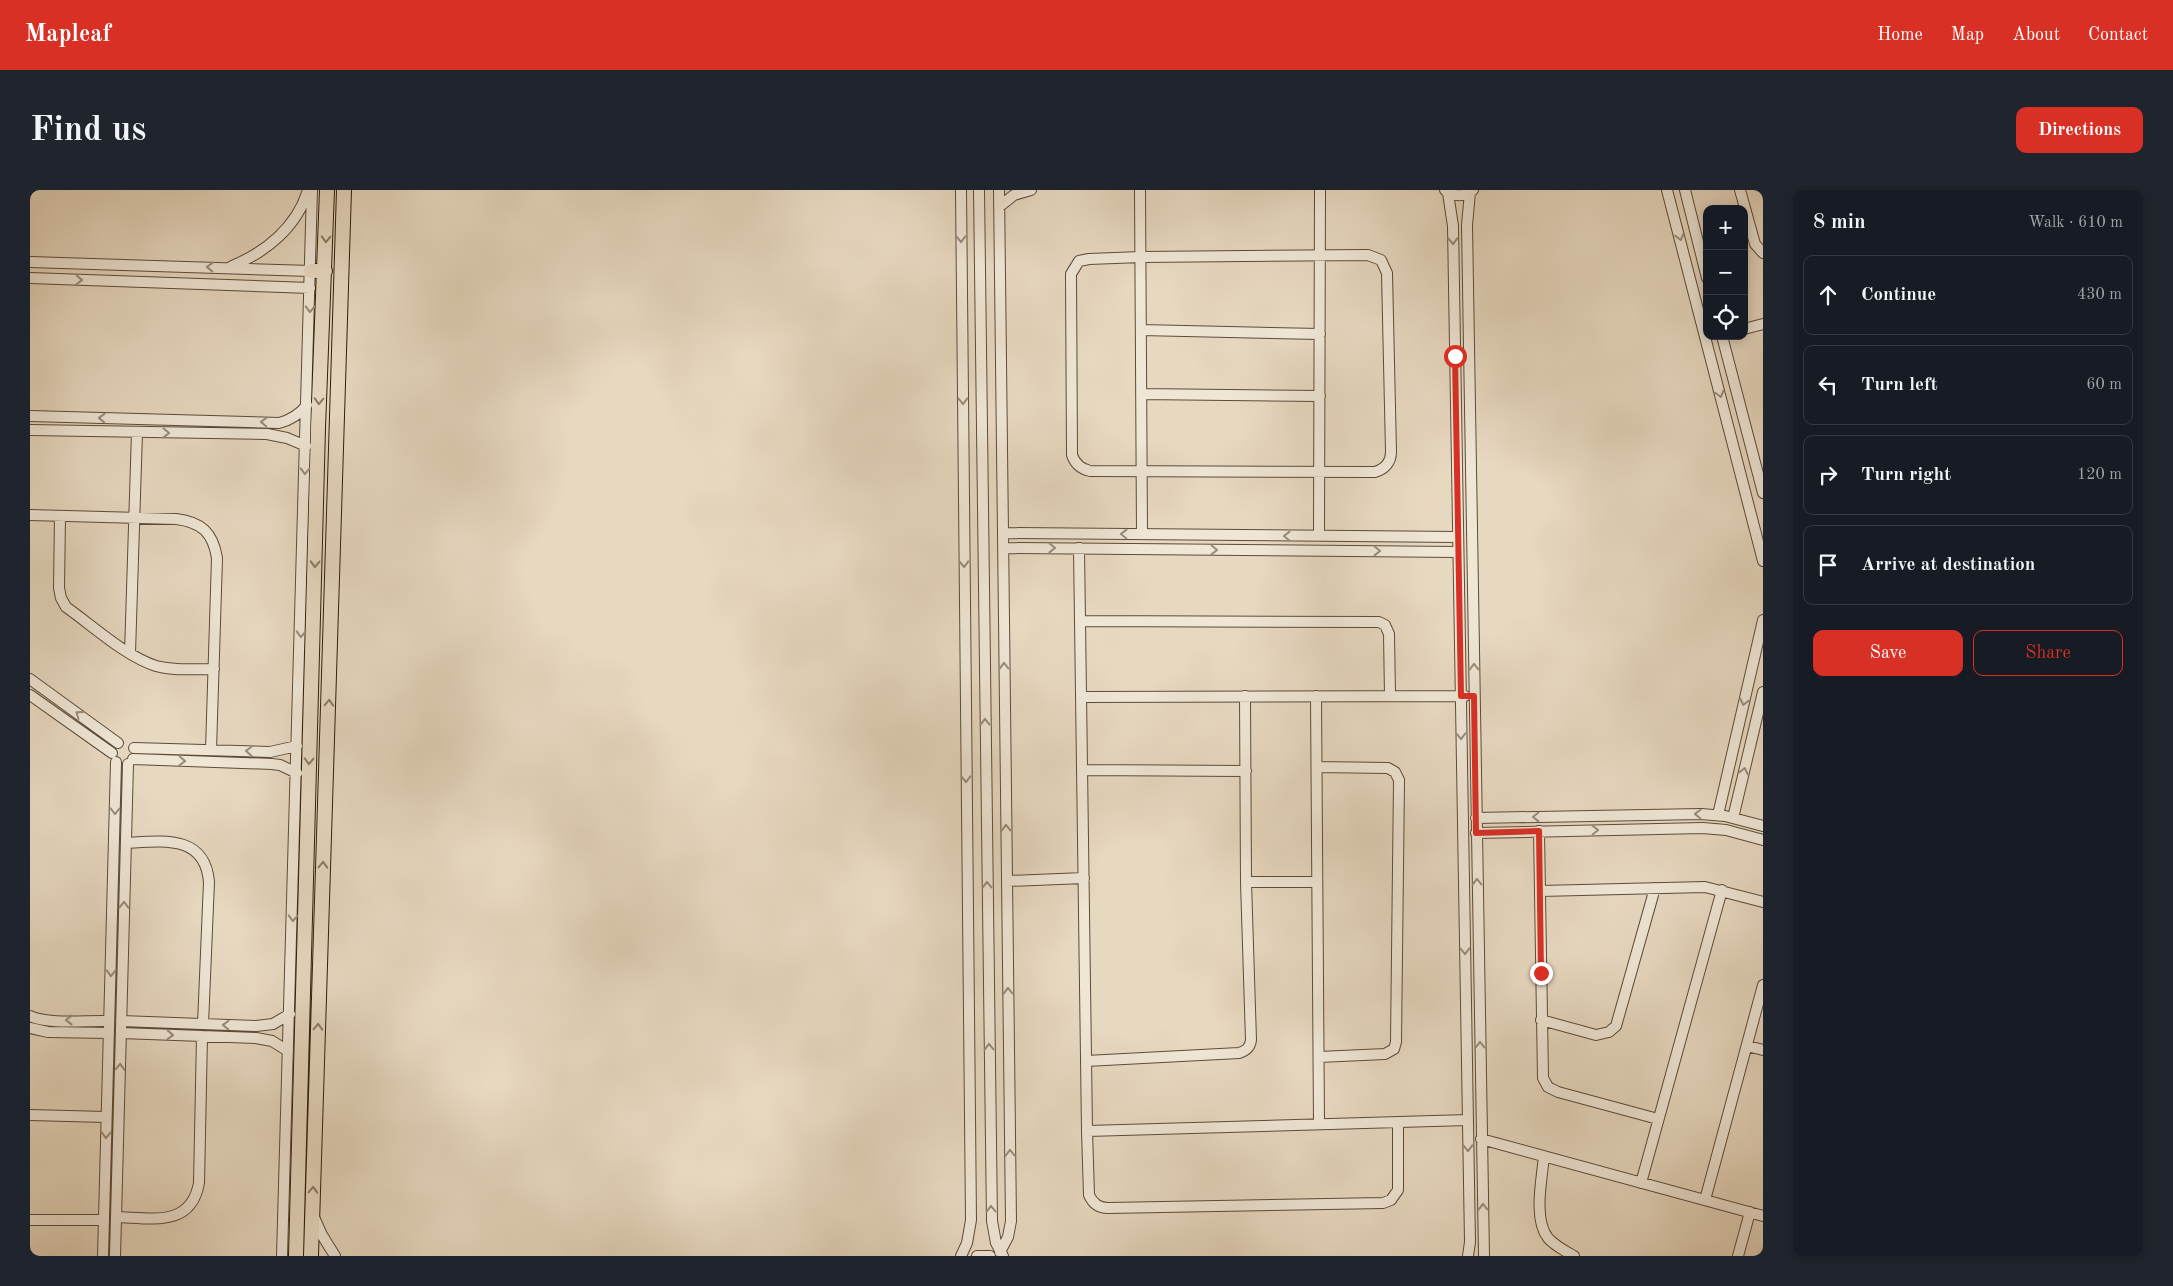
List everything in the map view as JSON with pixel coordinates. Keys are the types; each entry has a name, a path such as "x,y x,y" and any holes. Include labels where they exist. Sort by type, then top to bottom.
{"main road":[{"path":"296,1256 312,428 318,271 327,190"},
{"path":"310,1256 344,190"}],"street":[{"path":"228,268 260,252 283,233 296,216 308,190"},
{"path":"282,1256 306,446 312,428 307,405 310,288 318,271 312,190"},
{"path":"961,190 971,1220 967,1243 961,1256"},
{"path":"979,190 992,1221 998,1255"},
{"path":"998,1255 1008,1237 1010,1221 1000,190"},
{"path":"1000,206 1014,195 1031,190"},
{"path":"1140,190 1142,534"},
{"path":"1320,190 1320,536"},
{"path":"1667,190 1763,561"},
{"path":"1685,190 1703,262"},
{"path":"1740,190 1755,244 1763,253"},
{"path":"1447,191 1457,196 1471,191 1466,225 1484,1256"},
{"path":"1447,191 1453,226 1470,1242 1468,1256"},
{"path":"1373,256 1381,260 1386,268 1391,452 1387,465 1376,472 1090,472 1078,466 1074,459 1072,269 1083,259 1141,257 1373,256"},
{"path":"30,262 318,271"},
{"path":"264,286 268,278 265,270"},
{"path":"30,278 310,288"},
{"path":"1748,328 1763,324"},
{"path":"1141,330 1320,334"},
{"path":"1723,340 1759,459 1763,493"},
{"path":"1142,394 1320,396"},
{"path":"30,416 279,423 295,417 307,405"},
{"path":"30,430 267,434 287,438 306,446"},
{"path":"130,653 136,432"},
{"path":"30,515 189,521 200,526 209,534 215,546 217,558 211,750"},
{"path":"60,516 59,588 61,598 66,607 130,653 147,662 167,668 214,669"},
{"path":"1003,533 1458,537"},
{"path":"1003,548 1458,552"},
{"path":"1079,548 1089,1195 1096,1205 1104,1208 1384,1203 1391,1200 1398,1190 1398,1122"},
{"path":"1718,815 1763,620"},
{"path":"1080,621 1379,622 1385,625 1390,634 1390,696"},
{"path":"30,679 118,743"},
{"path":"1733,818 1763,692"},
{"path":"30,696 120,764 131,761 272,764 280,765 297,773"},
{"path":"1086,1061 1239,1053 1247,1049 1251,1040 1246,882 1245,696"},
{"path":"1316,696 1319,1124"},
{"path":"1081,697 1474,696"},
{"path":"104,1256 114,747 118,743 125,742 134,748 270,752 297,746"},
{"path":"115,1256 126,844 131,761 134,748"},
{"path":"1317,767 1388,768 1395,772 1398,780 1396,1042 1394,1049 1385,1054 1319,1057"},
{"path":"1082,770 1246,771"},
{"path":"1476,818 1692,813 1718,815 1763,826"},
{"path":"1476,833 1703,828 1726,830 1763,840"},
{"path":"1539,831 1541,1073 1548,1087 1558,1092 1658,1119"},
{"path":"126,844 165,841 176,843 196,852 204,859 208,870 209,882 203,1024"},
{"path":"1007,881 1084,878"},
{"path":"1246,882 1317,882"},
{"path":"1540,891 1701,887 1722,890 1763,902"},
{"path":"1541,1020 1596,1035 1609,1032 1616,1026 1655,888"},
{"path":"1641,1183 1722,890"},
{"path":"1705,1200 1763,985"},
{"path":"121,1022 256,1026 272,1024 290,1014"},
{"path":"30,1016 36,1019 48,1020 109,1021"},
{"path":"256,1026 256,1038"},
{"path":"30,1028 48,1032 109,1033"},
{"path":"121,1033 256,1038 272,1041 288,1051"},
{"path":"116,1217 175,1217 188,1210 196,1198 199,1183 202,1036"},
{"path":"1747,1046 1763,1050"},
{"path":"30,1115 106,1117"},
{"path":"1087,1131 1468,1120"},
{"path":"1481,1139 1763,1216"},
{"path":"1544,1156 1540,1209 1541,1224 1553,1243 1574,1256"},
{"path":"312,1211 322,1234 335,1256"},
{"path":"1738,1256 1750,1212"},
{"path":"30,1220 104,1220"},
{"path":"977,1256 998,1255"}],"route":[{"path":"1455,356 1461,696 1474,696 1476,833 1539,831 1541,973"}]}
